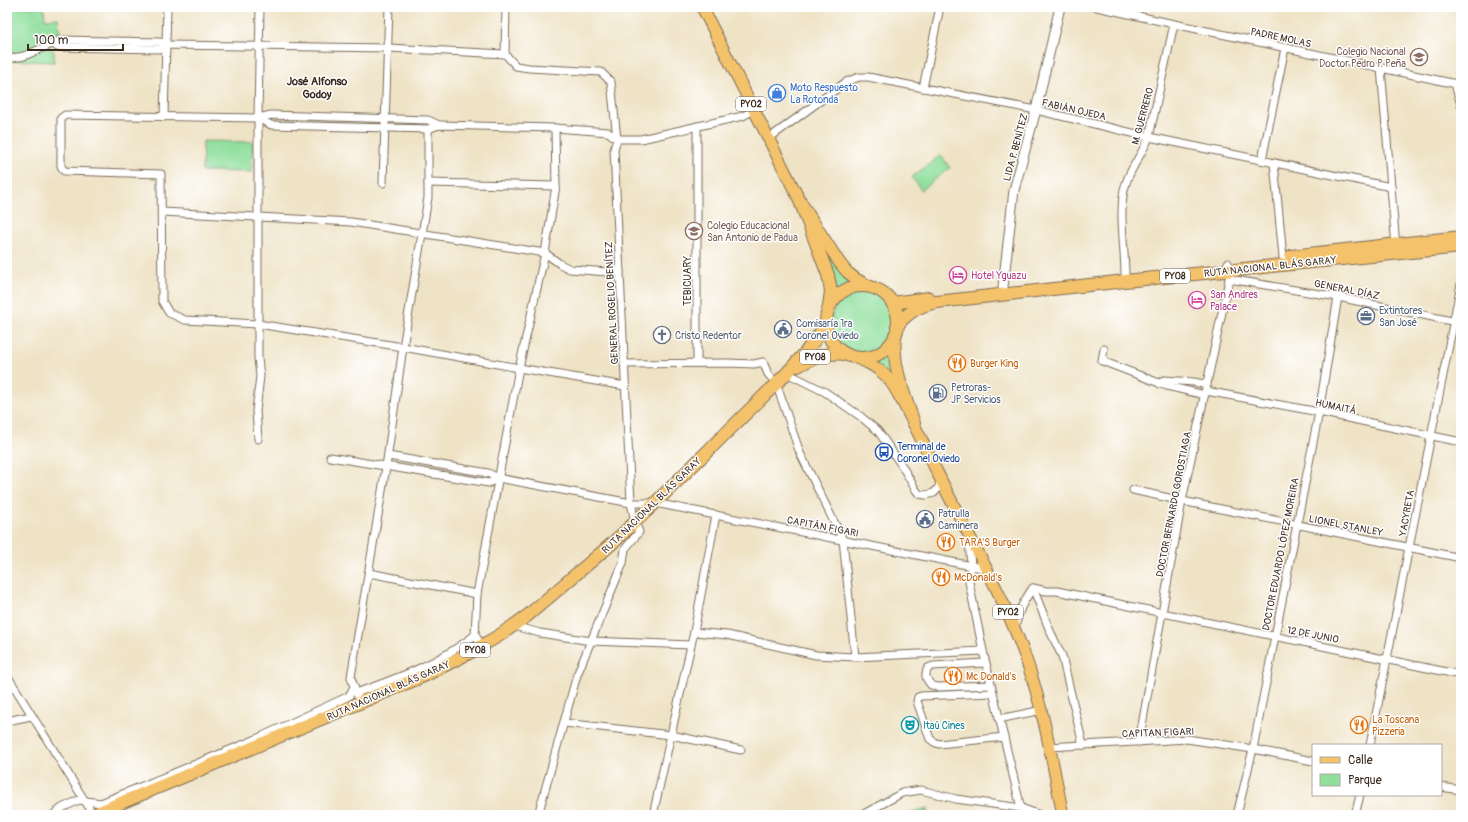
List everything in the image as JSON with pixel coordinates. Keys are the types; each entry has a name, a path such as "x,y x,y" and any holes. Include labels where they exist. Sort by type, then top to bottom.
{"highway":[{"name":"PY02","path":"800,201 828,275 830,291 826,325 829,335 834,344 849,355"},
{"name":"RUTA NACIONAL BLÁS GARAY","path":"892,303 1125,278 1229,271 1397,249 1461,237"},
{"name":"RUTA NACIONAL BLÁS GARAY","path":"1229,271 1283,257 1397,249 1461,247"},
{"path":"829,306 835,298 847,290 861,286 870,287"},
{"name":"PY02","path":"870,287 879,290 886,296 892,303 897,318 894,349 896,367 914,423"},
{"name":"RUTA NACIONAL BLÁS GARAY","path":"896,330 908,314 930,303 1003,291"},
{"name":"RUTA NACIONAL BLÁS GARAY","path":"93,815 357,694 426,675 482,646 514,626 615,541 655,503 787,373 805,353 826,325"},
{"path":"849,355 862,358 873,356 890,344 896,330"},
{"name":"RUTA NACIONAL BLÁS GARAY","path":"787,373 819,355 832,353 849,355"}],"main road":[{"name":"PY02","path":"702,7 800,201 847,272 856,280 870,287"},
{"name":"PY02","path":"849,355 873,365 886,376 896,390 914,423 1015,628 1030,668 1042,710 1063,815"}],"street":[{"path":"164,117 167,7"},
{"path":"258,439 256,412 260,376 258,358 258,118 260,7"},
{"path":"383,183 390,7"},
{"path":"7,59 24,56 61,40 160,42 166,45 388,48 505,54 506,7"},
{"path":"922,88 940,7"},
{"name":"LIDA P. BENÍTEZ","path":"1003,291 1014,190 1036,110 1060,7"},
{"name":"PADRE MOLAS","path":"1098,7 1458,84"},
{"name":"M. GUERRERO","path":"1125,278 1122,206 1123,192 1126,182 1145,148 1149,137 1174,24"},
{"path":"1262,160 1285,48"},
{"name":"GENERAL ROGELIO BENÍTEZ","path":"505,54 516,66 602,72 610,82 617,139 614,149 631,503 634,522 639,532 625,548 623,563 591,641"},
{"path":"1381,68 1397,249"},
{"name":"FABIÁN OJEDA","path":"768,139 846,82 859,77 868,77 1036,110 1149,137 1391,187"},
{"path":"1458,84 1461,105"},
{"path":"258,118 271,126 428,129 439,125 555,128 608,132 617,139 641,139 743,116 754,110"},
{"path":"439,125 428,120 385,118 271,115 258,118 65,115 61,118 61,166 64,171 161,174 162,301 169,313 185,320 258,324 403,347 625,386"},
{"name":"TEBICUARY","path":"697,126 697,363"},
{"path":"482,646 476,635 477,594 519,368 545,253 556,186 555,128"},
{"path":"357,694 351,677 388,456 403,347 428,198 428,129"},
{"path":"1274,163 1283,257"},
{"path":"428,183 556,186"},
{"path":"162,212 351,222 545,253 570,269 620,272"},
{"name":"GENERAL DÍAZ","path":"1229,271 1338,297 1461,323"},
{"name":"DOCTOR BERNARDO GOROSTIAGA","path":"1140,742 1182,501 1206,390 1229,271"},
{"name":"YACYRETA","path":"1370,744 1461,284"},
{"name":"DOCTOR EDUARDO LÓPEZ MOREIRA","path":"1237,815 1253,749 1319,412 1338,297"},
{"path":"1104,349 1102,361 1160,384 1206,390"},
{"path":"624,364 754,364 763,362 768,374 776,383 800,453 842,540 855,657"},
{"path":"787,373 825,392 860,416 878,432 895,455 919,494 926,496 934,493 939,487 940,478"},
{"path":"1160,384 1164,380 1194,382 1206,390"},
{"name":"HUMAITÁ","path":"1206,390 1461,442"},
{"path":"388,456 488,473 498,478"},
{"path":"330,457 489,483 498,478"},
{"name":"CAPITÁN FIGARI","path":"498,478 631,503 655,503 987,569"},
{"name":"LIONEL STANLEY","path":"1133,490 1461,558"},
{"path":"653,815 694,632 716,515"},
{"path":"969,534 971,566 969,582 982,651 1021,808"},
{"path":"369,573 477,594"},
{"path":"1015,628 1023,601 1033,588"},
{"path":"1033,588 1050,631 1062,656 1083,745"},
{"name":"12 DE JUNIO","path":"1033,588 1046,591 1057,591 1461,675"},
{"path":"514,626 540,633 591,641 691,646"},
{"path":"694,632 727,634 816,655 855,657 982,651"},
{"path":"53,815 62,808 79,800 101,803 254,740 349,696 417,671 460,648 476,635"},
{"path":"538,815 577,675 591,641"},
{"path":"985,663 933,666 928,668 925,673 927,680 931,685 938,687 991,685"},
{"path":"7,675 93,815"},
{"path":"993,693 921,696 918,697 917,701 930,739 934,742 939,744 1004,737"},
{"path":"999,719 1042,710"},
{"path":"7,721 31,716"},
{"path":"564,723 671,735 741,750"},
{"name":"CAPITAN FIGARI","path":"1049,747 1187,739 1253,749 1312,761"},
{"path":"1442,786 1461,790"},
{"path":"862,815 902,793 921,790 956,799 1021,808 1040,815"},
{"path":"1356,815 1360,796"}],"green space":[{"path":"7,7 44,7 45,19 58,18 60,36 49,41 49,48 54,51 54,62 7,60"},
{"path":"203,141 253,142 252,172 202,171"},
{"path":"941,155 950,168 921,190 912,177"},
{"path":"818,237 857,283 847,285 836,293"},
{"path":"856,291 868,291 884,300 891,310 893,322 891,334 884,344 868,353 856,353 845,348 836,339 831,328 831,316 836,305 845,296"},
{"path":"890,350 898,387 872,360 882,357"},
{"path":"928,808 929,815 899,815"}],"place":[{"name":"Colegio Nacional Doctor Pedro P. Peña","path":"1419,57"},
{"name":"Moto Respuesto La Rotonda","path":"777,93"},
{"name":"Colegio Educacional San Antonio de Padua","path":"694,231"},
{"name":"Hotel Yguazu","path":"958,275"},
{"name":"San Andres Palace","path":"1197,300"},
{"name":"Extintores San José","path":"1366,316"},
{"name":"Comisaría 1ra Coronel Oviedo","path":"783,329"},
{"name":"Cristo Redentor","path":"662,335"},
{"name":"Burger King","path":"957,363"},
{"name":"Petroras- JP Servicios","path":"938,393"},
{"name":"Terminal de Coronel Oviedo","path":"884,452"},
{"name":"Patrulla Caminera","path":"925,519"},
{"name":"TARA'S Burger","path":"946,542"},
{"name":"McDonald's","path":"941,577"},
{"name":"Mc Donald's","path":"953,676"},
{"name":"Itaú Cines","path":"910,725"},
{"name":"La Toscana Pizzeria","path":"1359,725"}],"district":[{"name":"José Alfonso Godoy","path":"317,87"}]}
